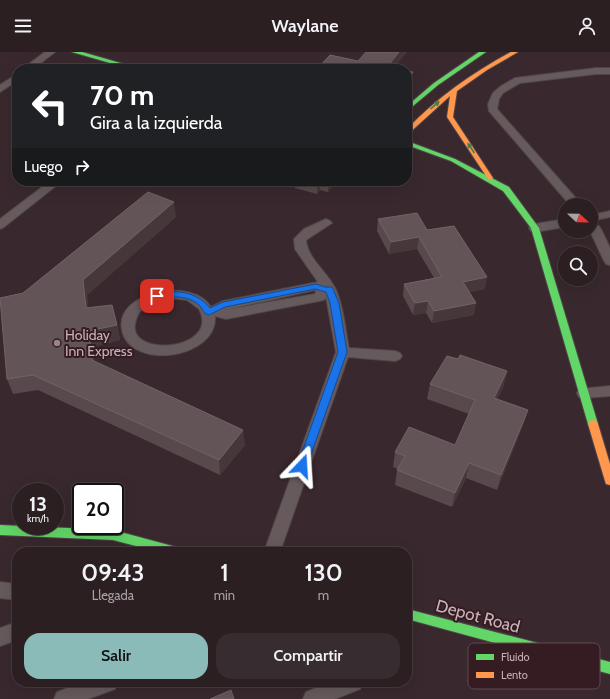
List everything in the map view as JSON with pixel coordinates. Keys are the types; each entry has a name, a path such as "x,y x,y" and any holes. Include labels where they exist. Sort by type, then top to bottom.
{"street":[{"path":"75,52 120,64"},
{"path":"412,105 464,63 483,52"},
{"path":"412,128 444,98 490,63 515,52"},
{"path":"109,61 118,55"},
{"path":"454,90 450,117 492,181"},
{"path":"412,145 453,160 506,189 535,228 610,481"},
{"path":"0,530 113,535 157,547"},
{"name":"Depot Road","path":"412,615 516,643"},
{"name":"Depot Road","path":"600,665 610,668"}],"lane":[{"path":"34,64 51,52"},
{"path":"570,198 492,109 492,101 504,87 509,83 518,80 596,71 610,71"},
{"path":"0,89 12,81"},
{"path":"0,225 51,186"},
{"path":"598,220 610,214"},
{"path":"274,547 343,352 334,303 301,249 300,239 308,232 326,223"},
{"path":"535,228 558,223"},
{"path":"598,234 610,261"},
{"path":"211,312 223,305 316,286 326,290"},
{"path":"170,294 194,298 211,312 207,330 188,346 174,350 159,350 146,347 136,342 129,333 128,324 130,316 133,312 146,301 157,296 170,294"},
{"path":"343,352 395,356"},
{"path":"584,393 610,391"},
{"path":"0,590 12,591"},
{"path":"0,637 12,633"},
{"path":"64,699 95,687"},
{"path":"313,699 341,687"}],"building":[{"path":"366,52 399,52 389,64 322,64 330,55 358,61"},
{"name":"Holiday Inn Express","path":"148,192 174,202 83,280 86,308 112,305 117,325 89,331 92,360 243,430 219,460 33,375 7,379 0,298 23,293"},
{"path":"417,213 427,230 454,226 487,277 463,282 476,303 434,311 428,301 415,303 404,284 442,277 419,237 391,242 378,219"},
{"path":"460,355 507,371 494,398 528,410 501,475 469,463 455,493 397,470 405,456 395,452 409,427 455,445 475,400 430,384 447,356 458,359"},
{"path":"231,690 234,699 210,699"}],"traffic: fast":[{"path":"75,52 119,64"},
{"path":"412,105 436,84 483,52"},
{"path":"412,145 453,160 506,189 535,228 593,424"},
{"path":"0,530 113,535 157,547"},
{"path":"412,615 516,643"},
{"path":"600,665 610,668"}],"traffic: slow":[{"path":"412,128 431,109 457,88 485,69 515,52"},
{"path":"454,91 450,117 490,178"},
{"path":"593,424 610,481"}],"place":[{"name":"Holiday Inn Express","path":"57,343"}],"route":[{"path":"157,296 170,294 194,298 209,312 214,311 223,305 316,286 324,290 329,289 340,328 343,352 302,466"}]}
